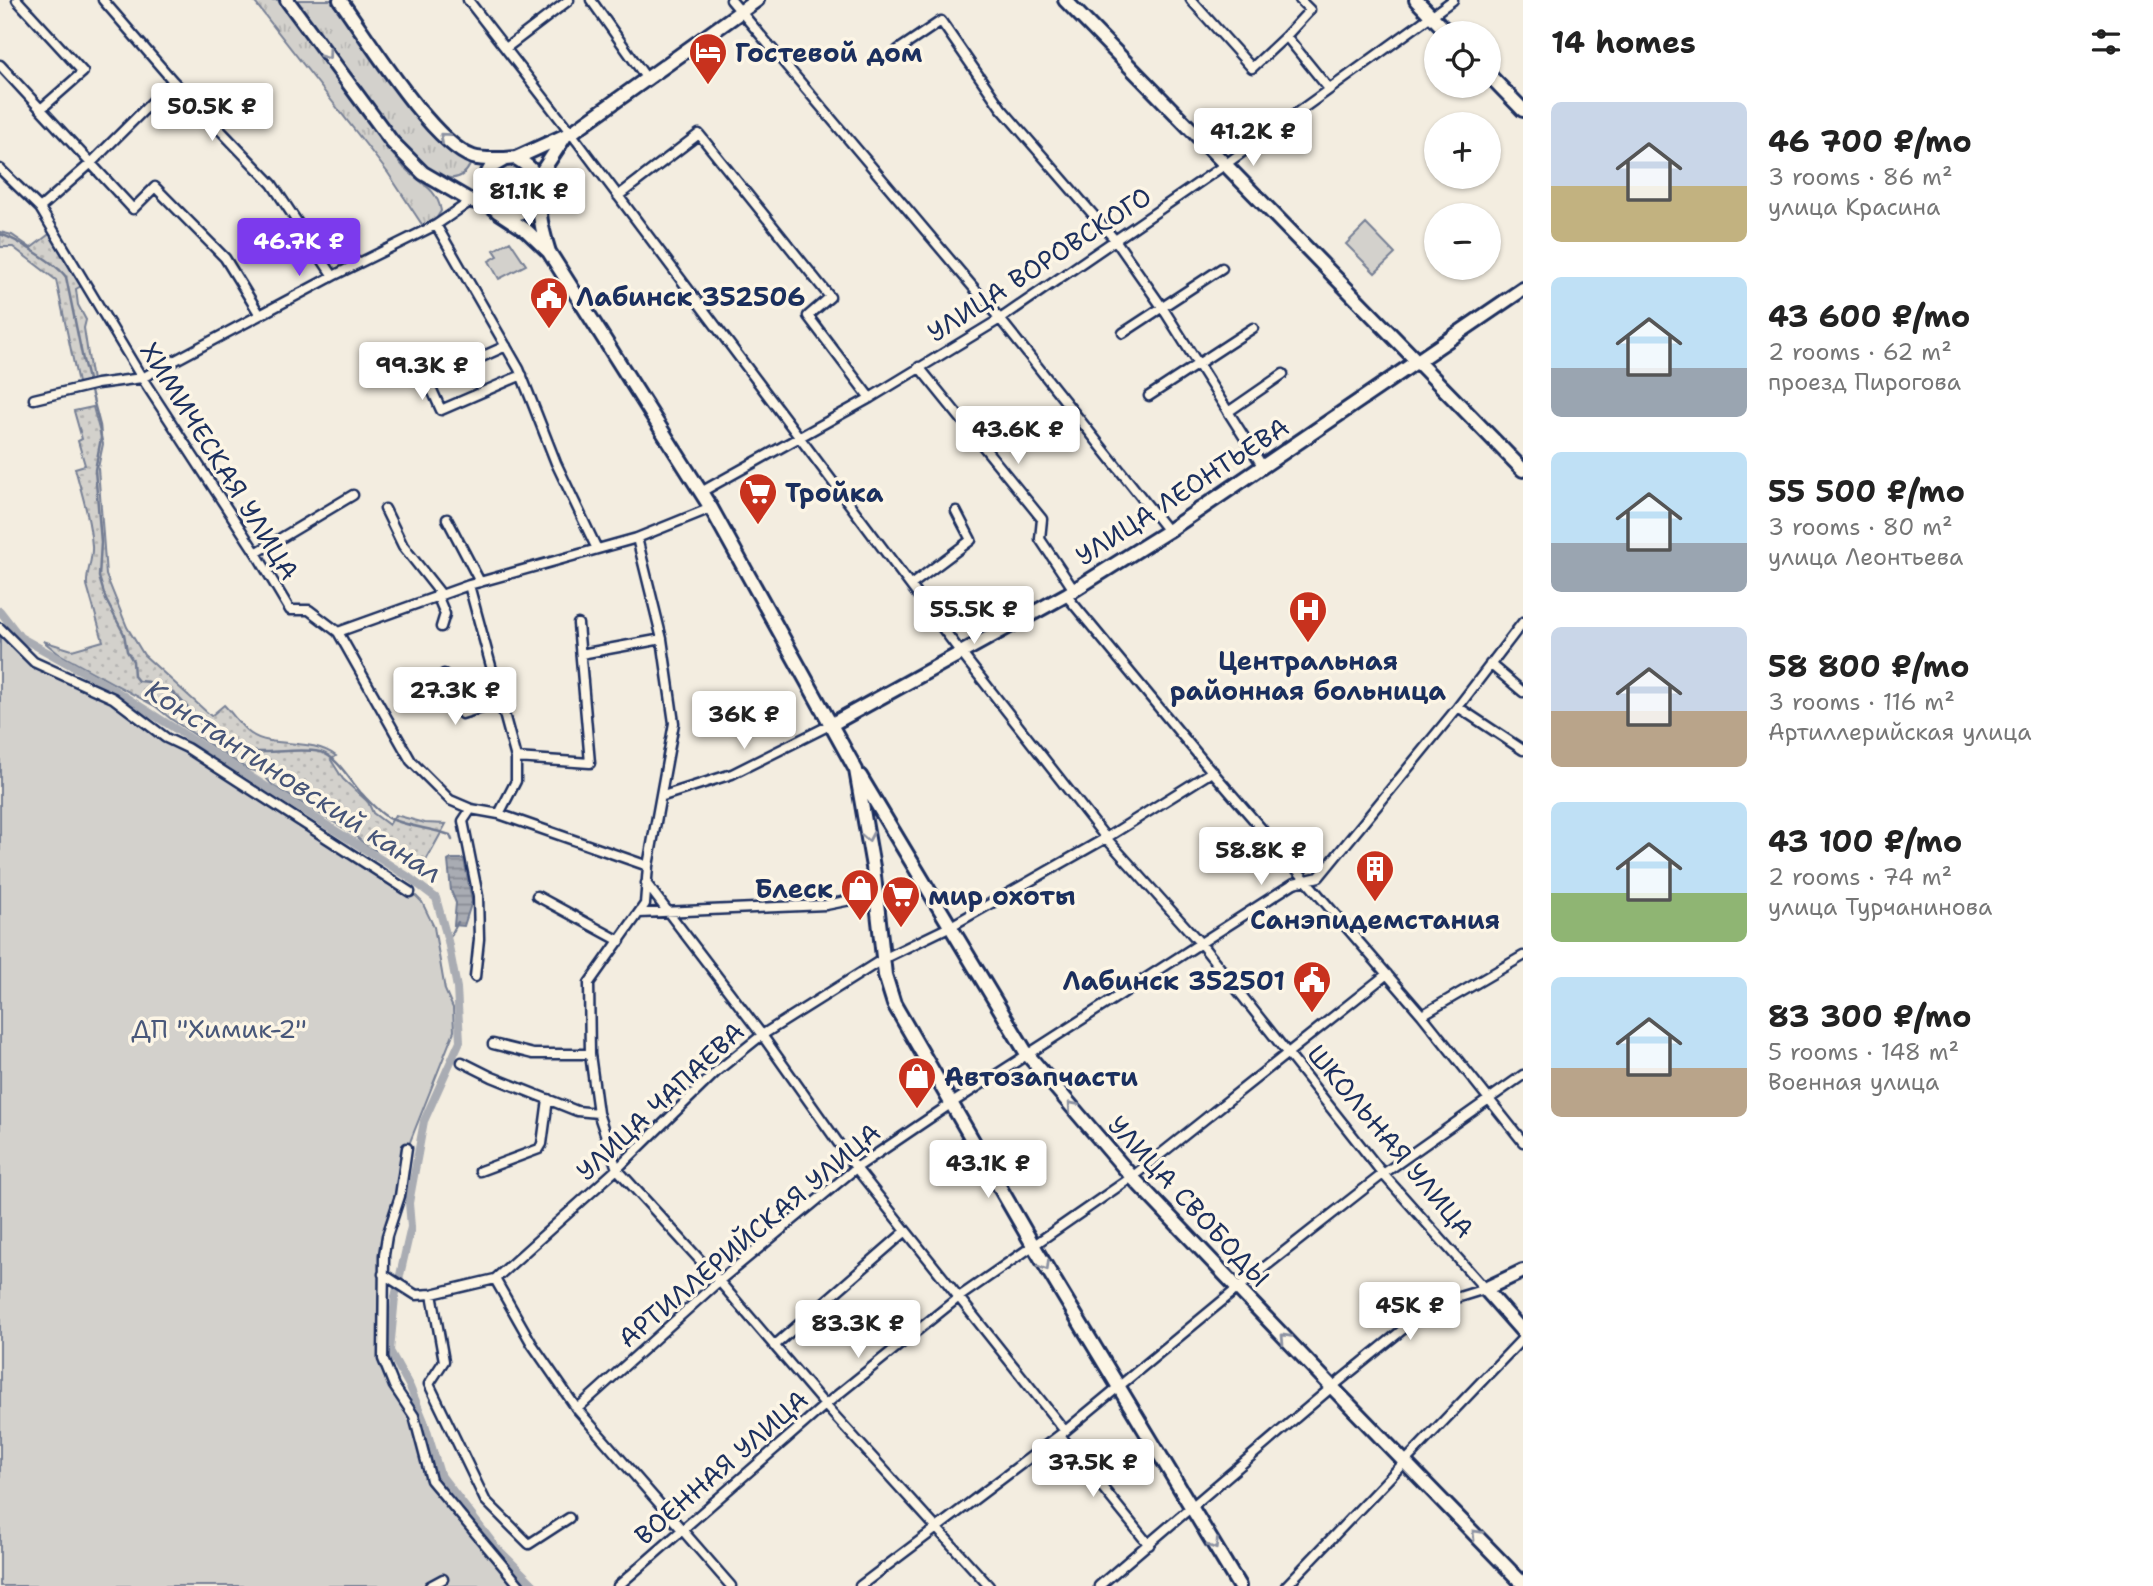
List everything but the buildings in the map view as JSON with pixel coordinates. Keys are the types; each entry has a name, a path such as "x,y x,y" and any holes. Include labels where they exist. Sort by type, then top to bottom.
{"street":[{"path":"17,0 83,72 41,109"},
{"path":"103,0 173,81 272,184 333,276"},
{"path":"287,0 392,142 423,173 471,201 493,208 515,214 533,206 540,189 536,172 511,159 475,158 460,150 431,126 340,0"},
{"name":"ШКОЛЬНАЯ УЛИЦА","path":"468,0 800,436 962,654 1106,838 1201,944 1383,1174 1523,1332"},
{"path":"506,48 569,0"},
{"path":"591,0 647,79"},
{"path":"731,0 1000,319 1168,531"},
{"path":"34,399 97,384 142,378 333,276 436,225 471,201 496,162 511,159 569,134 757,0"},
{"path":"1065,0 1523,470"},
{"path":"1191,0 1252,68 1310,10 1300,0"},
{"path":"1416,0 1437,21"},
{"name":"УЛИЦА ВОРОВСКОГО","path":"701,492 870,398 1000,319 1226,164 1453,0"},
{"path":"898,50 941,21 1001,108 1116,240 1264,467"},
{"path":"1286,36 1329,89"},
{"path":"0,65 133,209 155,187 225,258 260,314"},
{"path":"40,208 90,164 173,81"},
{"path":"1501,87 1523,110"},
{"path":"549,252 541,225 540,189 543,170 551,155 569,134"},
{"path":"618,196 699,134 830,297 808,316 870,398"},
{"name":"ХИМИЧЕСКАЯ УЛИЦА","path":"0,169 40,208 142,378 290,610 309,610 338,632 411,761 450,800 471,809"},
{"path":"489,170 484,194 493,208 526,230 549,252 712,508 832,724 856,770 876,895 885,975 894,1004 1033,1245 1239,1586"},
{"path":"436,225 522,376 556,463 597,549"},
{"path":"1123,333 1222,268"},
{"name":"УЛИЦА ЛЕОНТЬЕВА","path":"663,796 732,774 832,724 1070,592 1264,467 1523,289"},
{"path":"1149,396 1253,328"},
{"path":"506,346 428,381 442,410 522,376"},
{"path":"919,367 1042,519 1040,539 1070,592 1213,771 1422,1015 1523,1142"},
{"path":"1228,412 1283,374"},
{"path":"256,553 353,495"},
{"path":"338,632 469,585 637,538 712,508"},
{"path":"385,509 403,546 439,595 445,614 441,627"},
{"path":"911,585 971,540 956,511"},
{"path":"447,519 480,582"},
{"path":"637,538 662,639 674,723 646,883 645,904 589,983 590,1054 598,1114 617,1169 989,1586"},
{"path":"469,585 516,758 516,781 499,814"},
{"name":"АРТИЛЛЕРИЙСКАЯ УЛИЦА","path":"577,1409 719,1281 856,1168 1027,1054 1294,883 1319,877 1458,707 1523,622"},
{"path":"516,758 590,763 578,624"},
{"path":"0,628 34,662 113,698 166,738 187,748 410,892"},
{"path":"581,654 662,639"},
{"path":"1490,664 1523,692"},
{"path":"444,674 462,714 502,702"},
{"path":"1458,707 1523,750"},
{"name":"УЛИЦА СВОБОДЫ","path":"856,770 1027,1054 1132,1177 1523,1584"},
{"name":"УЛИЦА ЧАПАЕВА","path":"432,1294 495,1279 617,1169 717,1071 762,1035 883,959 951,926 1106,838 1213,771"},
{"path":"475,978 479,939 478,896 463,821 471,809 499,814 649,866"},
{"path":"646,883 762,1035 856,1168 959,1297 1149,1545"},
{"path":"639,912 826,905 876,895"},
{"path":"537,896 620,941"},
{"path":"1422,1015 1523,956"},
{"name":"ВОЕННАЯ УЛИЦА","path":"618,1586 825,1405 959,1297 1132,1177 1387,974"},
{"path":"493,1044 533,1054 590,1054"},
{"path":"462,1062 577,1111 598,1114"},
{"path":"860,1586 1063,1433 1238,1288 1383,1174 1523,1074"},
{"path":"480,1171 539,1149 548,1099"},
{"path":"407,1148 400,1196 387,1236 383,1274 383,1359 394,1386 414,1416 431,1480 520,1586"},
{"path":"774,1346 906,1231"},
{"path":"1099,1586 1332,1387 1433,1305 1485,1289 1523,1271"},
{"path":"383,1274 415,1296 432,1294 444,1362 429,1384 485,1500 529,1544 569,1518"},
{"path":"495,1279 532,1345 577,1409 731,1586"},
{"path":"1292,1584 1523,1338"},
{"path":"430,1586 443,1579"}],"green space":[{"path":"253,0 278,0 385,145 407,170 431,190 441,211 436,219 423,226 388,173"},
{"path":"295,0 332,0 419,121 470,165 458,177 442,176 424,165 405,147"},
{"path":"512,166 527,173 534,188 527,203 512,210 497,203 490,188 497,173"},
{"path":"1366,224 1395,254 1375,273 1346,244"},
{"path":"0,232 12,235 31,248 52,232 83,285 76,289 78,305 86,320 84,328 92,381 78,383 56,280 13,247 0,247"},
{"path":"510,241 526,265 499,279 489,261 498,256 494,250"},
{"path":"93,407 103,444 98,468 106,575 127,627 144,655 211,716 224,705 251,734 270,741 315,747 336,756 331,760 343,779 368,802 373,813 389,825 395,815 425,823 446,824 424,864 369,848 352,833 273,786 262,773 247,769 155,706 59,654 43,641 72,650 103,641 87,585 92,551 91,536 75,468 85,465 78,441 82,439 74,411"},
{"name":"ДП \"Химик-2\"","path":"0,625 35,661 115,697 167,737 412,892 422,902 434,927 445,990 453,1008 454,1031 408,1147 388,1236 384,1359 394,1384 415,1416 432,1479 522,1586 0,1586"}],"shaded area":[{"path":"464,859 472,901 464,926 454,925 456,903 451,891 448,861"}],"waterway":[{"path":"0,234 36,253 66,277 100,426 101,438 95,470 101,542 99,577 106,600 124,634 127,651 133,661 134,676 138,681 166,688 177,696 214,736 237,749 326,754 338,764 374,807 386,816 450,835 452,840"},
{"name":"Константиновский канал","path":"0,611 20,637 108,686 407,876 436,898 457,988 460,1041 424,1121 409,1203 411,1227 395,1297 390,1351 410,1387 424,1421 440,1474 495,1546 535,1586"},
{"path":"448,941 458,922"}],"place":[{"name":"Гостевой дом","path":"708,86"},
{"name":"Лабинск 352506","path":"549,330"},
{"name":"Тройка","path":"758,526"},
{"name":"Центральная районная больница","path":"1308,644"},
{"name":"Санэпидемстания","path":"1375,903"},
{"name":"Блеск","path":"860,922"},
{"name":"мир охоты","path":"901,929"},
{"name":"Лабинск 352501","path":"1312,1014"},
{"name":"Автозапчасти","path":"917,1110"}]}
